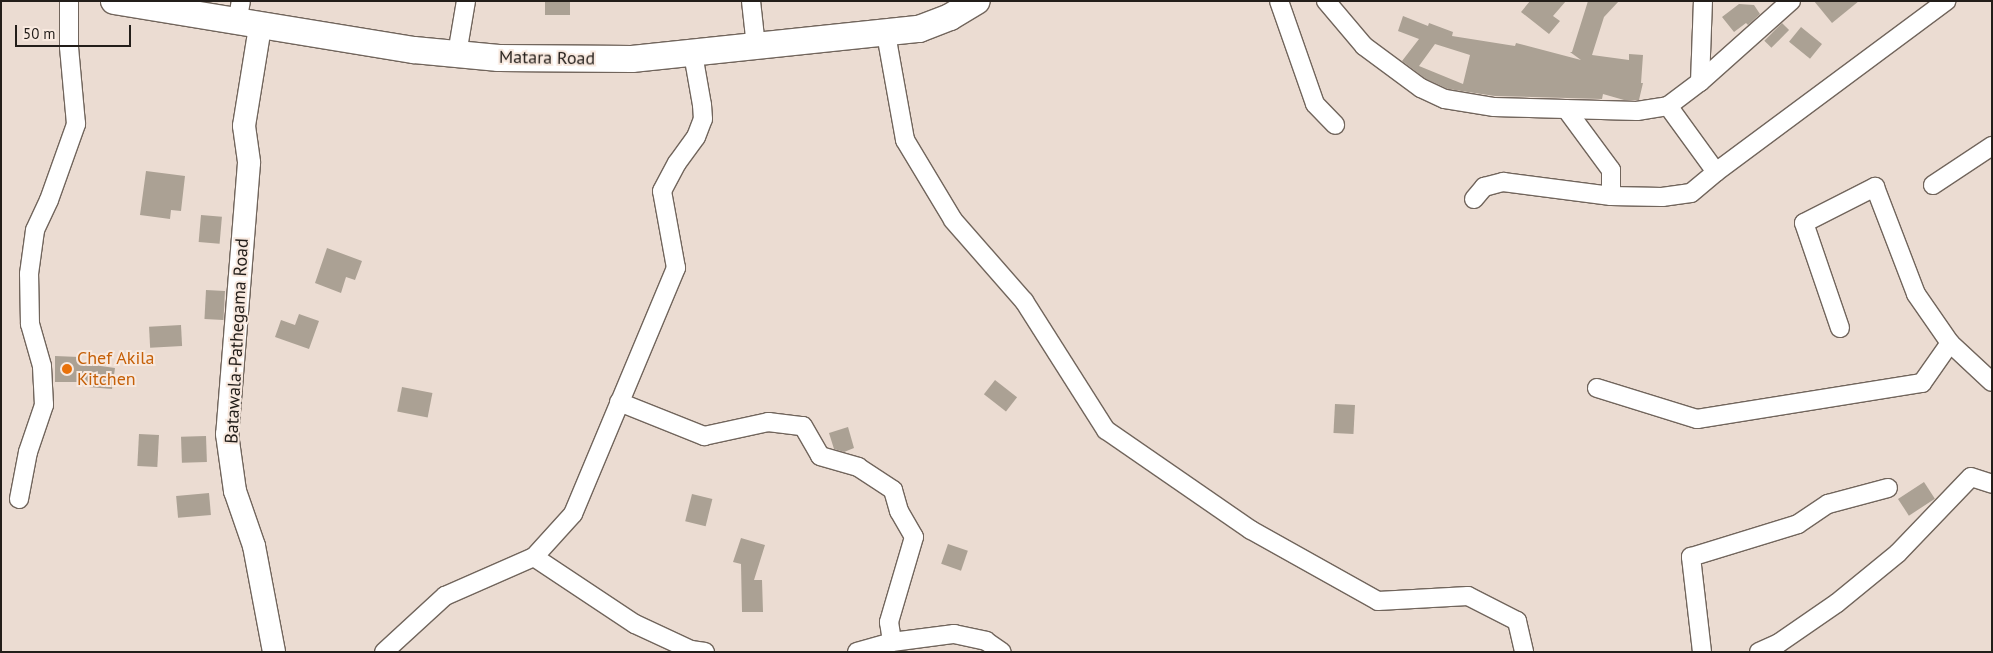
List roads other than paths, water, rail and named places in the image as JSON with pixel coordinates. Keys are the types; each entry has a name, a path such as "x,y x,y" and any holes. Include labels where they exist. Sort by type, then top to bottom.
{"highway":[{"name":"Matara Road","path":"114,1 246,17 414,50 508,58 632,59 886,34 919,29 950,17 977,1"}],"main road":[{"name":"Batawala-Pathegama Road","path":"246,17 244,126 248,163 227,434 235,491 254,546 274,652"}],"street":[{"path":"19,499 28,452 44,405 42,366 30,324 29,274 35,230 49,200 76,124 69,47 69,1"},
{"path":"457,54 466,1"},
{"path":"751,1 756,46"},
{"path":"1279,1 1315,104 1335,125"},
{"path":"1326,1 1364,46 1421,88 1445,99 1494,107 1637,111 1668,106 1700,82 1791,1"},
{"path":"1700,82 1703,1"},
{"path":"1474,199 1484,186 1503,182 1611,196 1662,197 1691,193 1716,172 1946,1"},
{"path":"886,34 905,140 953,220 1024,301 1106,430 1251,530 1378,601 1468,596 1517,621 1527,651"},
{"path":"384,652 445,596 534,557 572,514 676,268 662,191 669,176 696,137 703,118 693,54"},
{"path":"1668,106 1716,172"},
{"path":"1566,109 1610,170 1611,196"},
{"path":"1933,185 1992,146"},
{"path":"1840,328 1804,223 1875,186 1916,294 1950,343 1992,382"},
{"path":"1597,388 1698,419 1922,383 1950,343"},
{"path":"618,402 704,436 768,422 803,426 820,456 858,467 893,490 899,511 914,537 889,622 892,642"},
{"path":"1760,652 1779,643 1844,597 1898,553 1971,477 1992,484"},
{"path":"1702,652 1690,557 1798,524 1828,504 1888,488"},
{"path":"534,557 635,624 691,650 705,652"},
{"path":"857,652 892,642 954,634 986,641 1002,652"}],"place":[{"name":"Chef Akila Kitchen","path":"67,369"}]}
